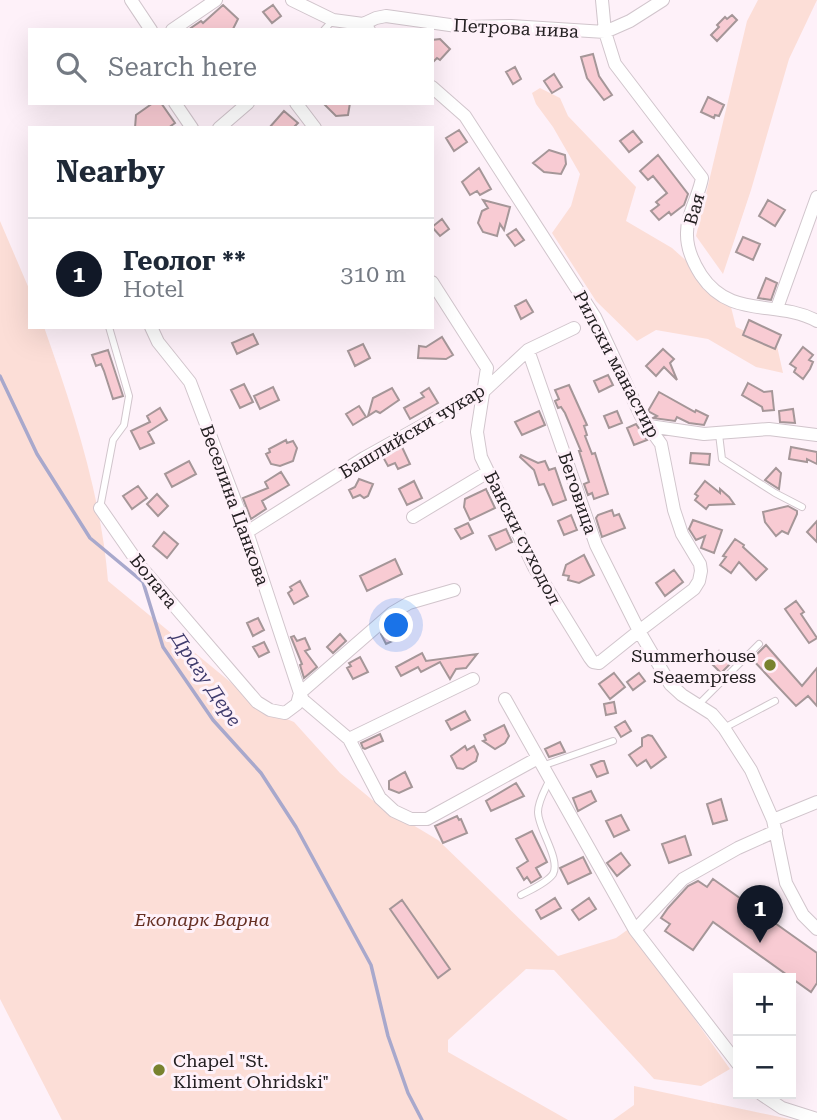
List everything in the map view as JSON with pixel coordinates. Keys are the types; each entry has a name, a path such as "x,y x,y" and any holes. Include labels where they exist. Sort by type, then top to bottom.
{"street":[{"path":"131,0 151,28"},
{"path":"175,28 216,0"},
{"path":"292,0 333,20 366,27"},
{"name":"Вая","path":"602,0 605,32 615,64 702,178 687,236 696,267 717,294 737,304 803,313 817,321"},
{"name":"Петрова нива","path":"366,27 376,18 386,16 464,27 511,26 605,32 630,21 663,0"},
{"name":"Рилски манастир","path":"434,89 465,116 595,317 641,416 661,444 674,510 682,534 700,564 701,571 694,589 639,631"},
{"path":"176,105 191,126"},
{"path":"221,126 246,105"},
{"path":"298,105 313,126"},
{"path":"777,308 817,197"},
{"name":"Бански суходол","path":"434,285 486,368 477,432 481,457 534,567 593,662 604,661 639,631"},
{"name":"Башлийски чукар","path":"247,532 364,458 484,391 528,351 574,328"},
{"name":"Веселина Цанкова","path":"152,329 158,342 190,382 247,532 303,700 349,739 380,798 394,811 411,819 427,819 540,762"},
{"name":"Беговица","path":"528,351 596,545 639,631"},
{"path":"649,426 704,434 769,429 817,435"},
{"path":"413,517 488,472"},
{"name":"Болата","path":"100,508 141,567 257,702 270,710 285,713 297,704 300,693"},
{"path":"300,693 392,613 409,603 454,590"},
{"path":"639,631 670,684 712,714 751,770 775,825 786,883 803,915 817,929"},
{"path":"349,739 473,679"},
{"path":"505,699 635,930 733,1057"},
{"path":"635,930 683,879 817,802"},
{"path":"768,1099 782,1108 817,1119"}],"lane":[{"path":"326,28 333,20"},
{"path":"100,508 113,440 124,425 129,396 110,329"},
{"path":"719,434 722,459 802,507"},
{"path":"698,705 759,644"},
{"path":"724,728 775,701"},
{"path":"540,762 612,741"},
{"path":"521,895 551,877 555,870 554,858 540,824 538,809 550,779"}],"green space":[{"path":"758,0 817,0 789,59 751,190 723,274 696,236 747,21"},
{"path":"540,88 560,98 568,116 636,187 626,221 672,248 729,299 736,327 777,346 783,373 756,367 708,339 656,330 637,341 596,301 552,233 571,206 580,174 553,127 536,104 532,93"},
{"name":"Екопарк Варна","path":"0,221 28,286 28,329 45,329 75,420 99,516 108,581 263,709 294,722 340,773 376,803 438,840 558,956 616,938 630,928 730,1069 701,1086 654,1079 554,970 526,969 448,1040 448,1052 568,1120 62,1120 0,999"},
{"path":"634,1086 794,1120 613,1120 634,1105"}],"building":[{"path":"223,5 238,19 234,28 191,28 201,21 203,23"},
{"path":"273,5 281,16 272,23 263,12"},
{"path":"732,15 737,20 717,41 711,35 725,17 727,19"},
{"path":"440,39 450,49 440,60 437,58 434,61 434,40"},
{"path":"593,54 599,76 612,95 604,100 587,78 581,57"},
{"path":"515,67 521,79 513,84 506,72"},
{"path":"554,74 562,87 552,93 544,81"},
{"path":"708,97 724,105 719,116 715,115 714,118 701,112"},
{"path":"150,105 162,105 175,123 171,126 135,126 136,115"},
{"path":"325,105 350,105 348,115 336,116"},
{"path":"284,111 298,123 295,126 271,126"},
{"path":"459,130 467,142 454,151 446,138"},
{"path":"633,131 642,142 629,152 620,141"},
{"path":"549,150 565,155 566,164 561,174 544,172 533,163"},
{"path":"658,155 688,194 684,205 659,220 651,211 659,205 656,202 667,193 653,176 648,180 640,171"},
{"path":"479,168 491,189 480,195 477,191 470,195 462,182"},
{"path":"483,200 510,207 504,230 500,224 497,236 483,232 478,223 482,211 488,208"},
{"path":"768,200 785,210 775,226 759,216"},
{"path":"442,219 449,229 440,236 434,225"},
{"path":"516,229 524,240 515,246 507,235"},
{"path":"743,237 760,244 753,260 736,252"},
{"path":"766,278 777,283 771,300 758,298"},
{"path":"526,300 533,312 521,319 515,306"},
{"path":"749,320 781,335 775,349 743,335"},
{"path":"253,334 258,344 237,354 232,343"},
{"path":"442,337 453,355 446,359 418,358 419,346 426,347"},
{"path":"363,344 370,358 355,366 348,351"},
{"path":"803,347 813,355 809,360 813,362 803,379 794,372 796,368 790,364"},
{"path":"663,349 674,359 670,363 677,380 664,367 656,376 646,366"},
{"path":"108,350 123,396 113,399 101,364 96,366 92,355"},
{"path":"608,375 613,385 599,392 594,381"},
{"path":"748,383 764,392 772,391 774,410 763,411 762,407 742,395"},
{"path":"244,384 253,402 240,408 231,390"},
{"path":"569,385 587,425 584,426 585,436 592,454 595,453 608,494 594,499 592,493 588,495 584,484 589,482 581,451 565,413 561,407 558,408 555,401 559,399 555,390"},
{"path":"273,387 279,400 260,409 254,396"},
{"path":"392,388 399,400 380,413 376,411 368,416 373,398"},
{"path":"429,388 438,403 410,419 404,408 424,397 421,393"},
{"path":"659,392 695,412 696,410 708,416 704,425 689,423 677,417 675,421 653,418 657,416 648,411"},
{"path":"359,406 366,417 353,425 346,414"},
{"path":"160,408 167,420 148,432 154,443 140,449 131,431 150,422 147,416"},
{"path":"793,409 795,423 780,422 779,411"},
{"path":"539,411 545,425 522,435 515,422"},
{"path":"617,411 622,423 609,428 604,416"},
{"path":"636,424 647,440 634,445 627,428"},
{"path":"286,440 287,443 293,441 297,448 293,461 280,466 271,464 266,454 270,452 269,449"},
{"path":"402,447 410,464 398,469 395,463 388,466 383,457"},
{"path":"791,447 817,452 817,464 807,459 807,462 789,459"},
{"path":"691,453 710,454 709,465 690,463"},
{"path":"521,455 538,463 545,461 549,470 555,468 566,500 553,505 544,484 539,485 534,470"},
{"path":"189,461 196,474 172,487 165,474"},
{"path":"776,468 781,473 779,489 765,480"},
{"path":"281,472 289,485 262,501 266,509 251,519 243,498 268,488 265,482"},
{"path":"359,479 373,484 368,496 353,498 349,490 355,487"},
{"path":"414,481 422,498 407,505 399,489"},
{"path":"705,481 720,493 720,489 734,504 709,505 706,509 695,500 698,496 695,494"},
{"path":"138,486 147,498 132,509 123,496"},
{"path":"486,489 495,508 470,520 464,507 465,499"},
{"path":"157,494 168,506 158,516 147,504"},
{"path":"788,506 797,511 797,514 788,534 782,531 776,536 765,522 763,512"},
{"path":"612,510 614,516 619,514 625,528 602,537 596,518"},
{"path":"571,515 577,530 564,535 558,521"},
{"path":"693,520 722,530 714,553 701,548 705,536 696,540 689,529"},
{"path":"817,521 817,542 807,532"},
{"path":"468,523 473,533 461,539 455,529"},
{"path":"506,529 512,542 496,550 489,536"},
{"path":"164,532 178,544 167,558 153,546"},
{"path":"735,539 767,569 756,580 739,562 731,573 720,565"},
{"path":"584,555 594,575 579,583 568,580 569,576 563,575 566,565"},
{"path":"395,559 402,574 367,591 360,576"},
{"path":"674,570 683,582 665,596 656,583"},
{"path":"300,581 308,596 294,604 288,593 292,590 290,587"},
{"path":"796,601 817,638 809,643 785,609"},
{"path":"258,618 264,630 253,636 247,623"},
{"path":"398,622 404,636 386,644 381,634"},
{"path":"340,634 346,641 333,653 327,647"},
{"path":"294,636 297,641 305,638 310,649 305,651 317,667 304,678 300,665 302,664 291,637"},
{"path":"264,642 269,652 259,657 253,647"},
{"path":"766,645 802,686 817,668 817,706 808,696 796,706 752,659"},
{"path":"719,651 731,663 721,673 709,661"},
{"path":"422,653 426,661 477,654 466,668 456,669 450,679 440,662 421,672 418,667 401,676 396,667"},
{"path":"360,657 368,672 353,679 347,668 351,666 349,663"},
{"path":"614,673 625,687 610,699 599,684"},
{"path":"639,673 645,681 633,690 627,682"},
{"path":"614,702 616,713 606,715 604,704"},
{"path":"465,711 470,720 451,730 446,721"},
{"path":"625,721 631,731 621,737 615,727"},
{"path":"504,725 509,736 505,743 495,749 483,741 486,740 484,735"},
{"path":"380,734 383,741 363,748 361,743"},
{"path":"652,736 666,757 651,768 646,760 637,766 629,755 642,746 642,738"},
{"path":"560,742 565,752 549,757 545,749"},
{"path":"465,746 467,750 474,746 478,754 476,761 463,769 457,768 451,756"},
{"path":"604,761 608,773 597,777 591,765"},
{"path":"405,772 412,787 399,793 389,789 389,781"},
{"path":"516,783 524,796 491,811 486,801"},
{"path":"591,791 596,801 578,811 573,798"},
{"path":"721,799 727,820 713,824 707,804"},
{"path":"621,815 629,830 614,837 606,821"},
{"path":"457,816 467,833 443,843 435,826"},
{"path":"532,831 547,862 536,868 541,877 531,883 527,877 524,880 517,868 528,861 516,839"},
{"path":"685,836 691,855 669,863 662,844"},
{"path":"621,853 630,865 617,876 607,863"},
{"path":"583,857 591,873 568,884 560,868"},
{"path":"713,879 817,953 817,983 811,992 796,981 796,973 784,973 713,922 693,950 665,931 670,924 661,918 688,886 698,881 707,887"},
{"path":"555,898 561,908 541,919 536,910"},
{"path":"589,898 596,909 579,920 572,910"},
{"path":"402,900 450,969 438,978 390,909"}],"waterway":[{"name":"Драгу Дере","path":"0,376 37,454 90,538 143,582 163,647 213,720 261,773 296,827 371,965 388,1036 408,1093 422,1120"}],"place":[{"name":"Summerhouse Seaempress","path":"770,665"},
{"name":"Геолог **","path":"760,943"},
{"name":"Chapel \"St. Kliment Ohridski\"","path":"159,1070"}]}
